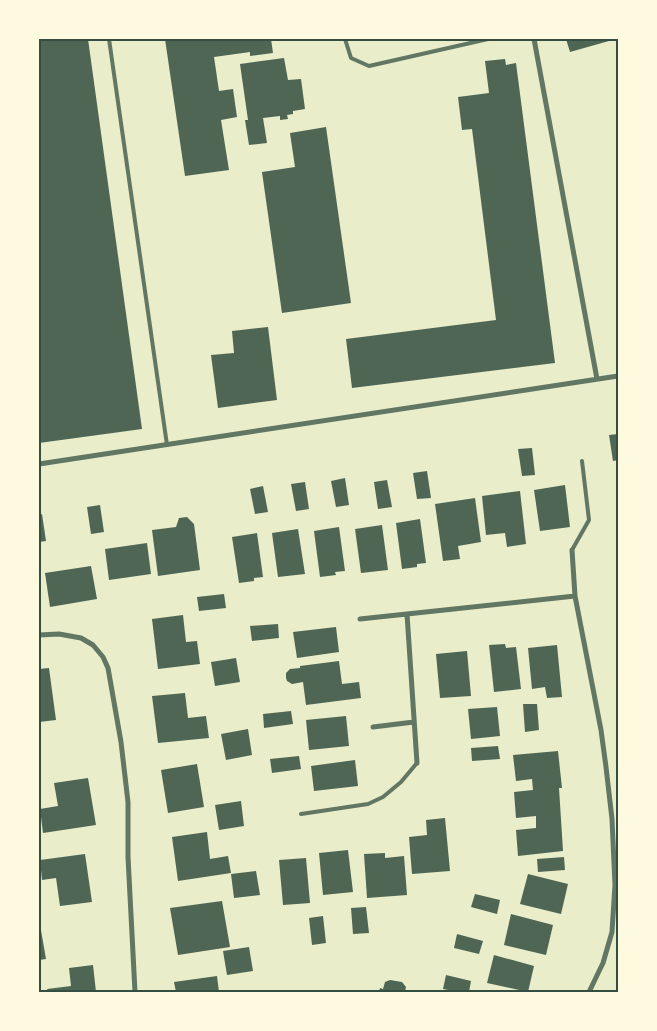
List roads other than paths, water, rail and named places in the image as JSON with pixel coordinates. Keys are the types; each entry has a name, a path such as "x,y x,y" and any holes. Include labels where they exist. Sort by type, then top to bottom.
{"street":[{"path":"534,39 597,379"},
{"path":"39,464 618,376"},
{"path":"572,550 575,596 604,748 612,819 615,885 612,932 603,963 589,992"},
{"path":"360,619 575,596"},
{"path":"407,614 417,763"},
{"path":"39,635 59,634 81,638 93,645 103,657 108,668 121,742 128,802 128,857 135,992"},
{"path":"373,727 414,722"}],"lane":[{"path":"109,39 168,445"},
{"path":"346,39 351,58 369,66 488,39"},
{"path":"572,550 589,520 582,461"},
{"path":"301,814 368,804 383,797 401,782 417,763"}]}
